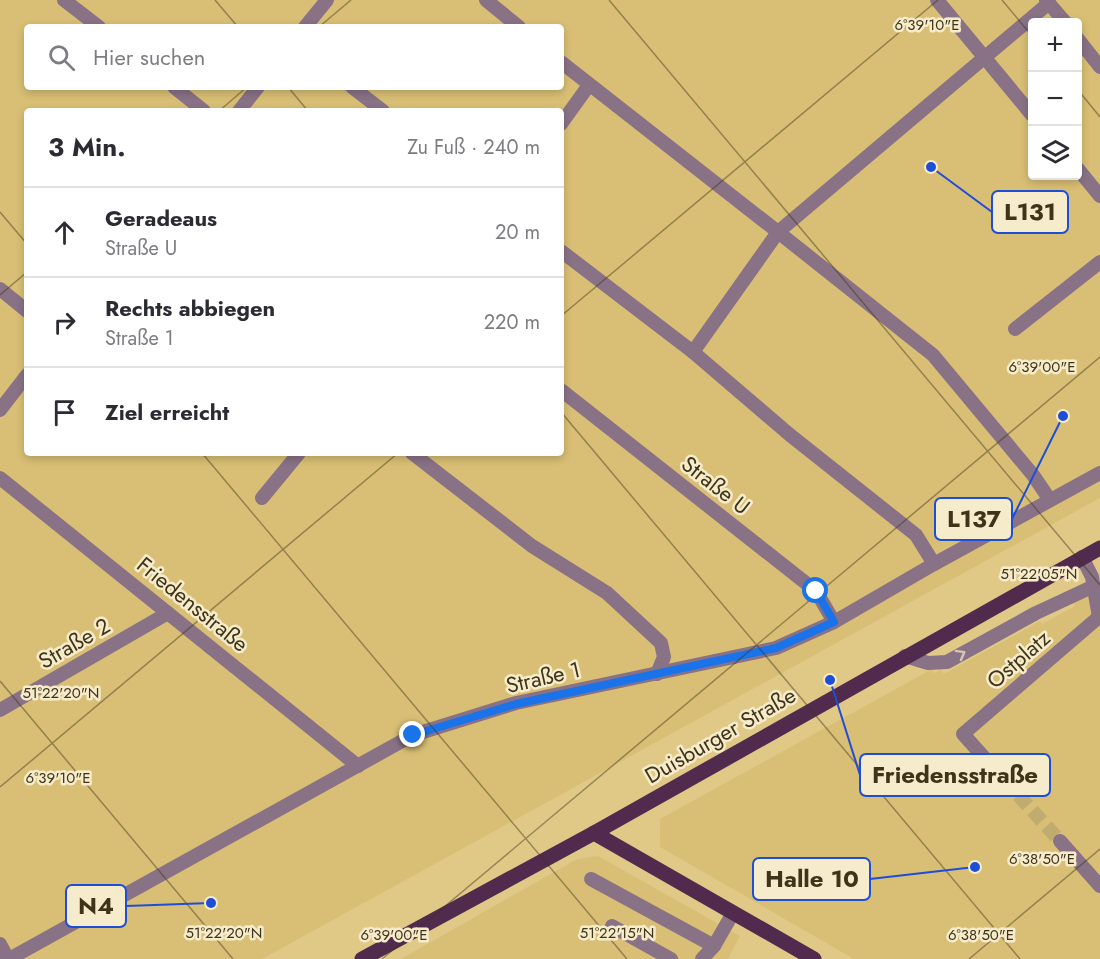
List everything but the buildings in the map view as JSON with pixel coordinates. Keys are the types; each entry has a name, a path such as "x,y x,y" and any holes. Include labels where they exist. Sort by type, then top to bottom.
{"main road":[{"name":"Duisburger Straße","path":"362,959 594,833 1100,548"},
{"path":"594,833 814,959"}],"lane":[{"path":"64,0 95,24"},
{"path":"307,24 327,0"},
{"path":"486,0 515,24"},
{"path":"937,0 1028,110"},
{"path":"693,352 778,232 1048,1 1062,18"},
{"path":"1082,45 1100,67"},
{"path":"564,64 933,355 1033,475 1050,500"},
{"path":"564,120 589,85"},
{"path":"178,90 200,108"},
{"path":"241,108 256,90"},
{"path":"356,90 379,108"},
{"path":"1082,175 1100,196"},
{"path":"564,253 693,352 790,435 916,536 934,564"},
{"path":"1016,328 1100,262"},
{"path":"0,289 24,309"},
{"path":"2,401 24,378"},
{"name":"Straße U","path":"564,392 816,591 834,622"},
{"path":"262,498 296,456"},
{"path":"416,456 532,546 607,593 645,627 661,643 663,657 657,674"},
{"name":"Straße 1","path":"9,959 413,735 516,704 776,648 834,622 1100,473"},
{"name":"Friedensstraße","path":"0,478 358,766"},
{"path":"1082,557 1092,577 1099,616"},
{"path":"905,656 928,663 947,662 1036,613 1094,586"},
{"name":"Straße 2","path":"0,710 168,613"},
{"name":"Ostplatz","path":"990,764 963,734 1099,616"},
{"path":"1060,842 1100,886"},
{"path":"591,879 714,946"},
{"path":"702,959 714,946 733,913"},
{"path":"612,926 671,959"},
{"path":"0,944 9,959"}],"shaded area":[{"path":"0,0 1100,0 1100,498 262,959 0,959"},
{"path":"1100,573 1100,959 854,959 660,847 660,819 932,669 934,673 941,670 944,674 1040,621 1042,624 1075,606 1067,592"},
{"path":"598,856 740,936 728,959 401,959 577,859"}],"tunnel":[{"path":"990,764 1060,841"}],"place":[{"name":"L131","path":"931,167"},
{"name":"L137","path":"1063,416"},
{"name":"Friedensstraße","path":"830,680"},
{"name":"Halle 10","path":"975,867"},
{"name":"N4","path":"211,903"}],"route":[{"path":"413,735 516,704 776,648 834,622 816,591"}]}
